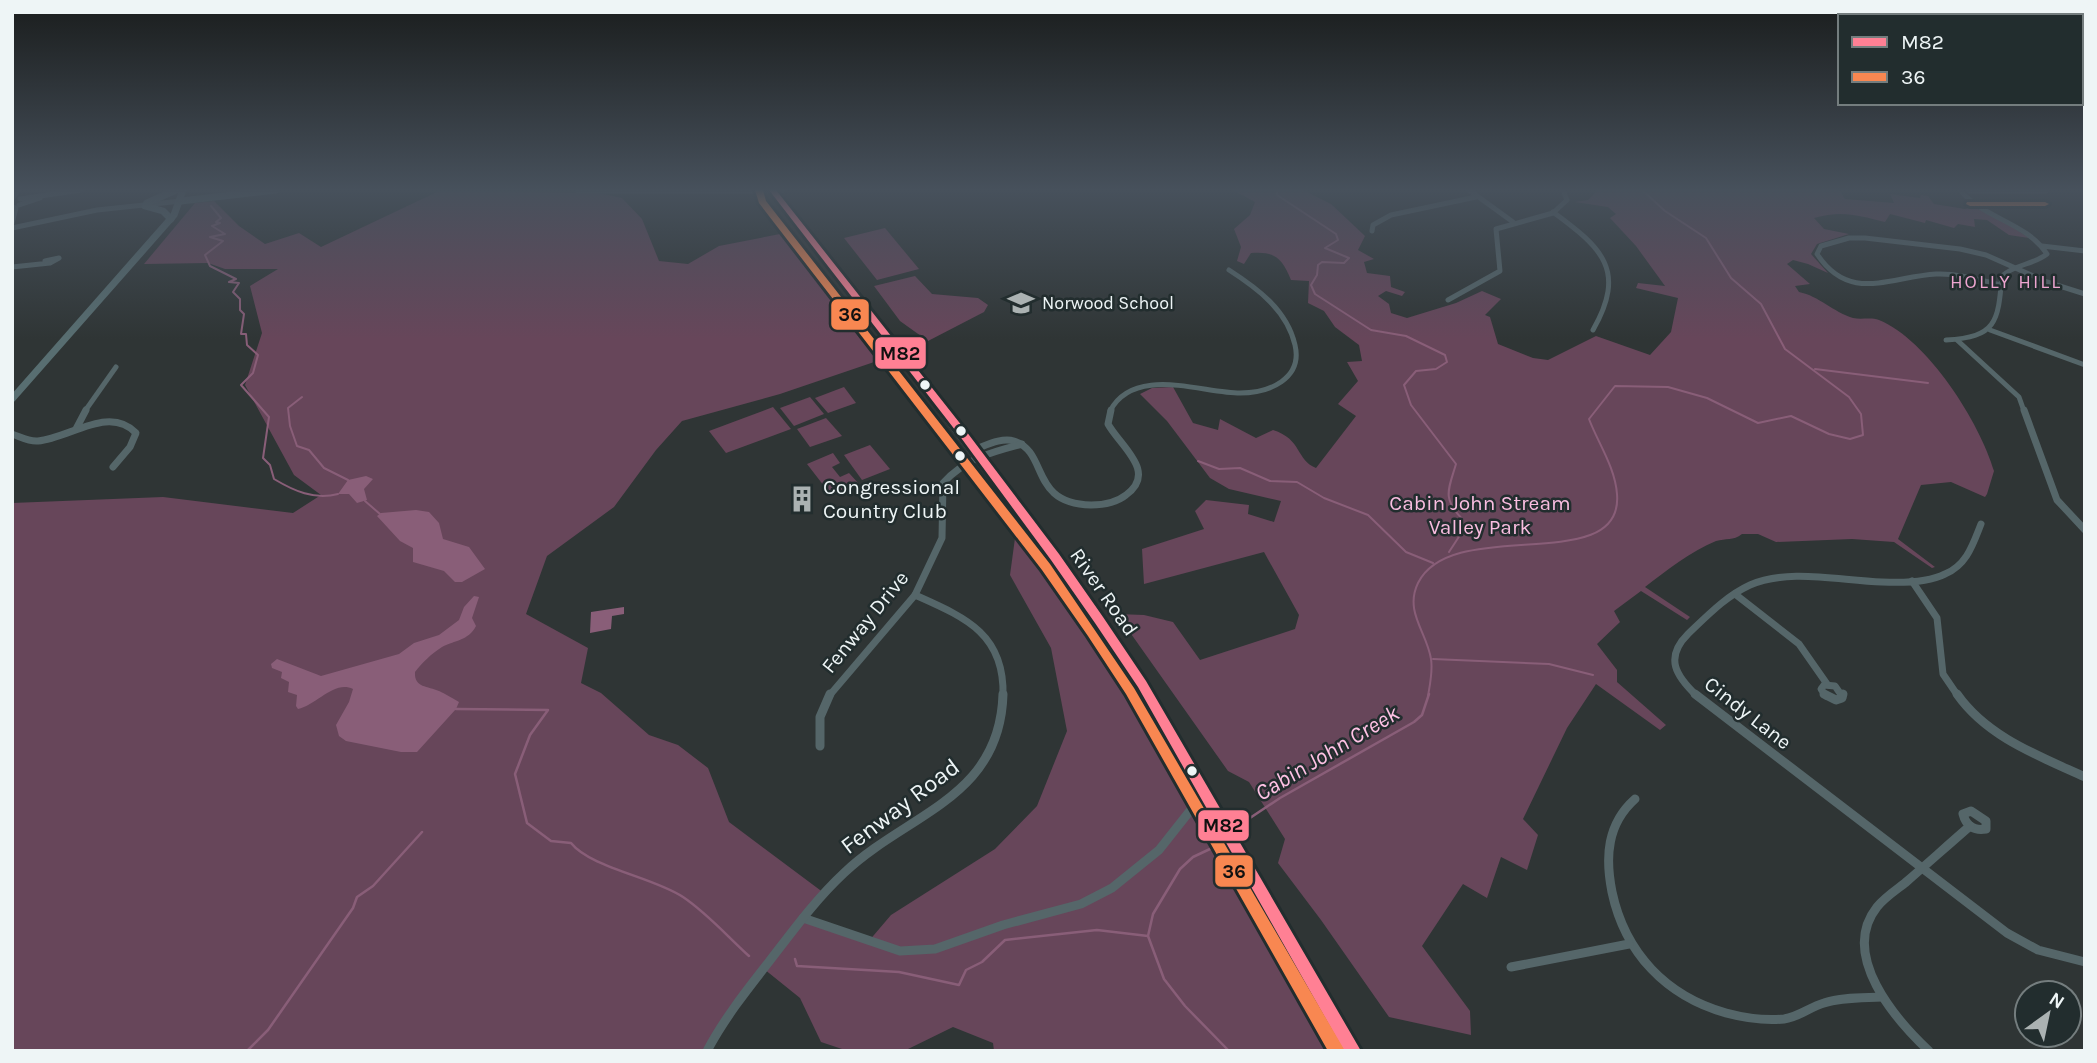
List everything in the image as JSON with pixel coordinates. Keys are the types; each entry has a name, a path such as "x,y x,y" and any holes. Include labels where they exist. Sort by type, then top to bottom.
{"main road":[{"path":"12,399 154,240"},
{"name":"River Road","path":"812,240 1104,625 1220,817 1353,1051"}],"street":[{"path":"1448,300 1500,271 1502,261 1496,240"},
{"path":"1589,240 1606,261 1609,296 1593,330"},
{"path":"1843,240 1826,244 1817,254 1836,274 1869,285 1949,274 2001,285"},
{"path":"1878,240 1974,251 2047,282 2085,294"},
{"path":"1990,330 1999,317 2002,276 2014,267 2043,258 2047,254 2034,240"},
{"path":"2042,246 2085,251"},
{"path":"12,267 45,261"},
{"path":"976,453 1022,444 1032,456 1043,483 1063,500 1078,505 1113,503 1130,492 1138,481 1138,468 1110,431 1111,410 1125,396 1146,387 1163,385 1214,392 1251,393 1265,390 1287,378 1296,364 1295,345 1281,315 1259,291 1229,270"},
{"path":"1946,340 1956,340 1990,330 2085,365"},
{"path":"1956,340 2020,397 2057,500 2085,530"},
{"path":"76,429 89,403 108,382 116,367"},
{"path":"12,434 29,441 40,441 108,422 133,428 136,433 134,440 113,467"},
{"name":"Fenway Drive","path":"820,746 820,717 831,692 915,595 942,538 943,484 976,453"},
{"name":"Cindy Lane","path":"1980,524 1961,565 1942,576 1912,581 1783,578 1750,585 1735,594 1677,645 1674,657 1678,676 1711,708 2023,943 2047,953 2085,962"},
{"path":"1912,581 1937,618 1943,674 1968,710 2008,741 2085,778"},
{"path":"1735,594 1797,640 1827,684"},
{"name":"Fenway Road","path":"707,1051 739,1002 803,918 849,869 966,784 988,756 1000,724 1002,671 994,647 979,629 965,619 915,595"},
{"path":"1635,799 1621,809 1612,831 1609,855 1614,902 1629,944 1645,967 1668,988 1692,1003 1716,1012 1770,1020 1789,1018 1829,1002 1882,996"},
{"path":"803,918 900,951 935,949 1003,925 1081,904 1112,888 1158,850 1193,807 1209,801"},
{"path":"1929,1051 1894,1014 1882,996 1866,957 1867,924 1876,908 1970,827"},
{"path":"1511,968 1629,944"}],"green space":[{"path":"164,240 259,240 265,244 279,240 309,240 321,247 337,240 650,240 659,261 688,264 719,246 751,240 791,240 867,325 883,359 780,394 682,421 656,450 614,507 547,556 526,614 588,648 581,683 601,693 649,735 678,745 708,768 729,822 824,893 804,917 868,942 891,915 995,849 1037,806 1067,731 1051,648 1010,575 1018,516 1104,625 1209,801 1211,819 1341,1051 994,1051 993,1043 953,1027 904,1051 848,1051 821,1042 800,998 764,969 707,1051 12,1051 12,503 163,497 293,513 321,495 294,475 245,385 262,333 250,286 278,269 225,269 208,263 144,264"},
{"path":"845,240 895,240 919,269 877,280"},
{"name":"Cabin John Stream Valley Park","path":"1238,240 1363,240 1358,250 1374,259 1364,262 1367,273 1390,276 1391,287 1405,292 1402,296 1386,291 1378,296 1389,304 1391,313 1407,318 1456,303 1482,291 1501,299 1485,315 1490,317 1498,344 1533,358 1548,360 1596,336 1650,355 1671,332 1678,298 1636,288 1638,283 1665,286 1630,240 1831,240 1817,244 1811,254 1828,273 1793,260 1787,264 1810,284 1795,286 1799,292 1856,319 1879,320 1916,345 1950,385 1964,407 1994,471 1985,497 1951,482 1921,485 1898,539 1935,567 1932,568 1894,542 1852,539 1776,542 1758,534 1742,534 1716,541 1697,550 1645,587 1690,617 1687,620 1641,591 1614,611 1620,622 1597,644 1617,670 1617,682 1666,725 1660,730 1596,684 1567,728 1523,819 1538,835 1527,870 1501,857 1487,898 1463,884 1422,946 1470,1011 1471,1035 1389,1017 1278,863 1285,839 1249,782 1228,771 1117,614 1144,615 1173,622 1200,660 1295,629 1299,615 1264,552 1144,584 1142,549 1204,529 1195,511 1206,500 1249,505 1248,514 1274,522 1281,501 1229,489 1210,478 1167,421 1140,394 1152,388 1173,387 1193,423 1218,430 1220,419 1256,438 1273,430 1289,439 1305,460 1316,468 1356,416 1338,404 1358,381 1347,362 1362,361 1359,345 1335,327 1324,311 1308,303 1309,281 1291,280 1281,261 1266,253 1251,253 1244,264 1237,261 1241,247"},
{"path":"915,276 932,294 978,298 988,305 984,312 928,341 900,321 874,286"},
{"path":"844,387 856,403 828,413 815,398"},
{"path":"810,397 824,414 794,426 780,408"},
{"path":"773,407 791,429 726,453 709,431"},
{"path":"826,418 842,436 810,447 797,429"},
{"path":"870,445 890,469 862,480 844,455"},
{"path":"833,453 840,463 832,467 840,477 849,473 859,484 831,495 807,464"}],"shaded area":[{"path":"366,476 373,479 364,489 367,500 357,503 349,494 338,494 348,480"},
{"path":"416,510 429,512 439,523 443,539 469,547 485,569 462,582 455,582 444,571 413,562 413,548 400,541 377,516 381,513"},
{"path":"474,596 479,597 472,618 476,626 473,631 438,650 415,672 419,684 442,692 459,702 456,709 417,752 401,752 346,741 339,736 336,725 353,689 346,687 332,690 298,709 297,695 288,692 289,682 281,678 282,672 272,668 271,664 277,659 321,676 399,654 414,643 439,635 459,620 464,607"},
{"path":"624,607 624,614 612,616 611,629 590,633 591,612"}],"waterway":[{"path":"218,240 223,241 205,255 210,266 236,279 229,282 239,283 233,292 240,299 240,310 244,314 241,334 246,334 247,345 258,355 253,373 241,385 269,417 263,458 270,465 274,479 289,487 312,495 338,494"},
{"path":"1338,240 1325,248 1349,258 1344,263 1322,262 1318,265 1317,275 1311,285 1315,294 1371,330 1406,336 1445,355 1447,362 1436,369 1416,371 1404,385 1411,405 1456,464 1449,500 1463,520 1462,532 1449,552"},
{"name":"Cabin John Creek","path":"1428,696 1432,664 1415,613 1414,593 1418,583 1437,563 1464,552 1566,541 1594,534 1612,519 1617,494 1616,484 1589,419 1615,386 1668,387 1707,398 1758,423 1791,416 1829,434 1850,439 1863,435 1861,414 1849,397 1785,349 1761,304 1731,278 1707,240"},
{"path":"1815,369 1928,383"},
{"path":"302,397 288,408 290,426 297,446 309,450 324,468 348,480"},
{"path":"1198,461 1219,469 1240,468 1270,481 1297,482 1324,498 1368,515 1406,552 1433,563"},
{"path":"365,501 380,514"},
{"path":"1433,659 1549,664 1593,675"},
{"name":"Cabin John Creek","path":"1232,830 1280,798 1414,722 1422,715 1429,694"},
{"path":"456,709 548,710 530,735 515,774 527,823 551,841 571,843 580,852 607,866 683,897 749,956"},
{"path":"247,1051 268,1030 353,908 357,897 373,886 422,832"},
{"name":"Cabin John Creek","path":"1148,936 1153,914 1180,869 1193,857 1210,849 1224,835"},
{"path":"795,959 797,966 899,972 959,985 966,970 982,962 1005,940 1097,930 1148,936"},
{"name":"Cabin John Creek","path":"1148,936 1164,979 1185,1006 1229,1051"}],"transit line":[{"name":"36","path":"792,240 1046,567 1092,633 1130,691 1337,1051"},
{"name":"M82","path":"811,240 963,433 1055,557 1142,684 1353,1051"}],"place":[{"name":"Norwood School","path":"1021,303"},
{"name":"Congressional Country Club","path":"802,499"}],"district":[{"name":"HOLLY HILL","path":"2006,282"}]}
